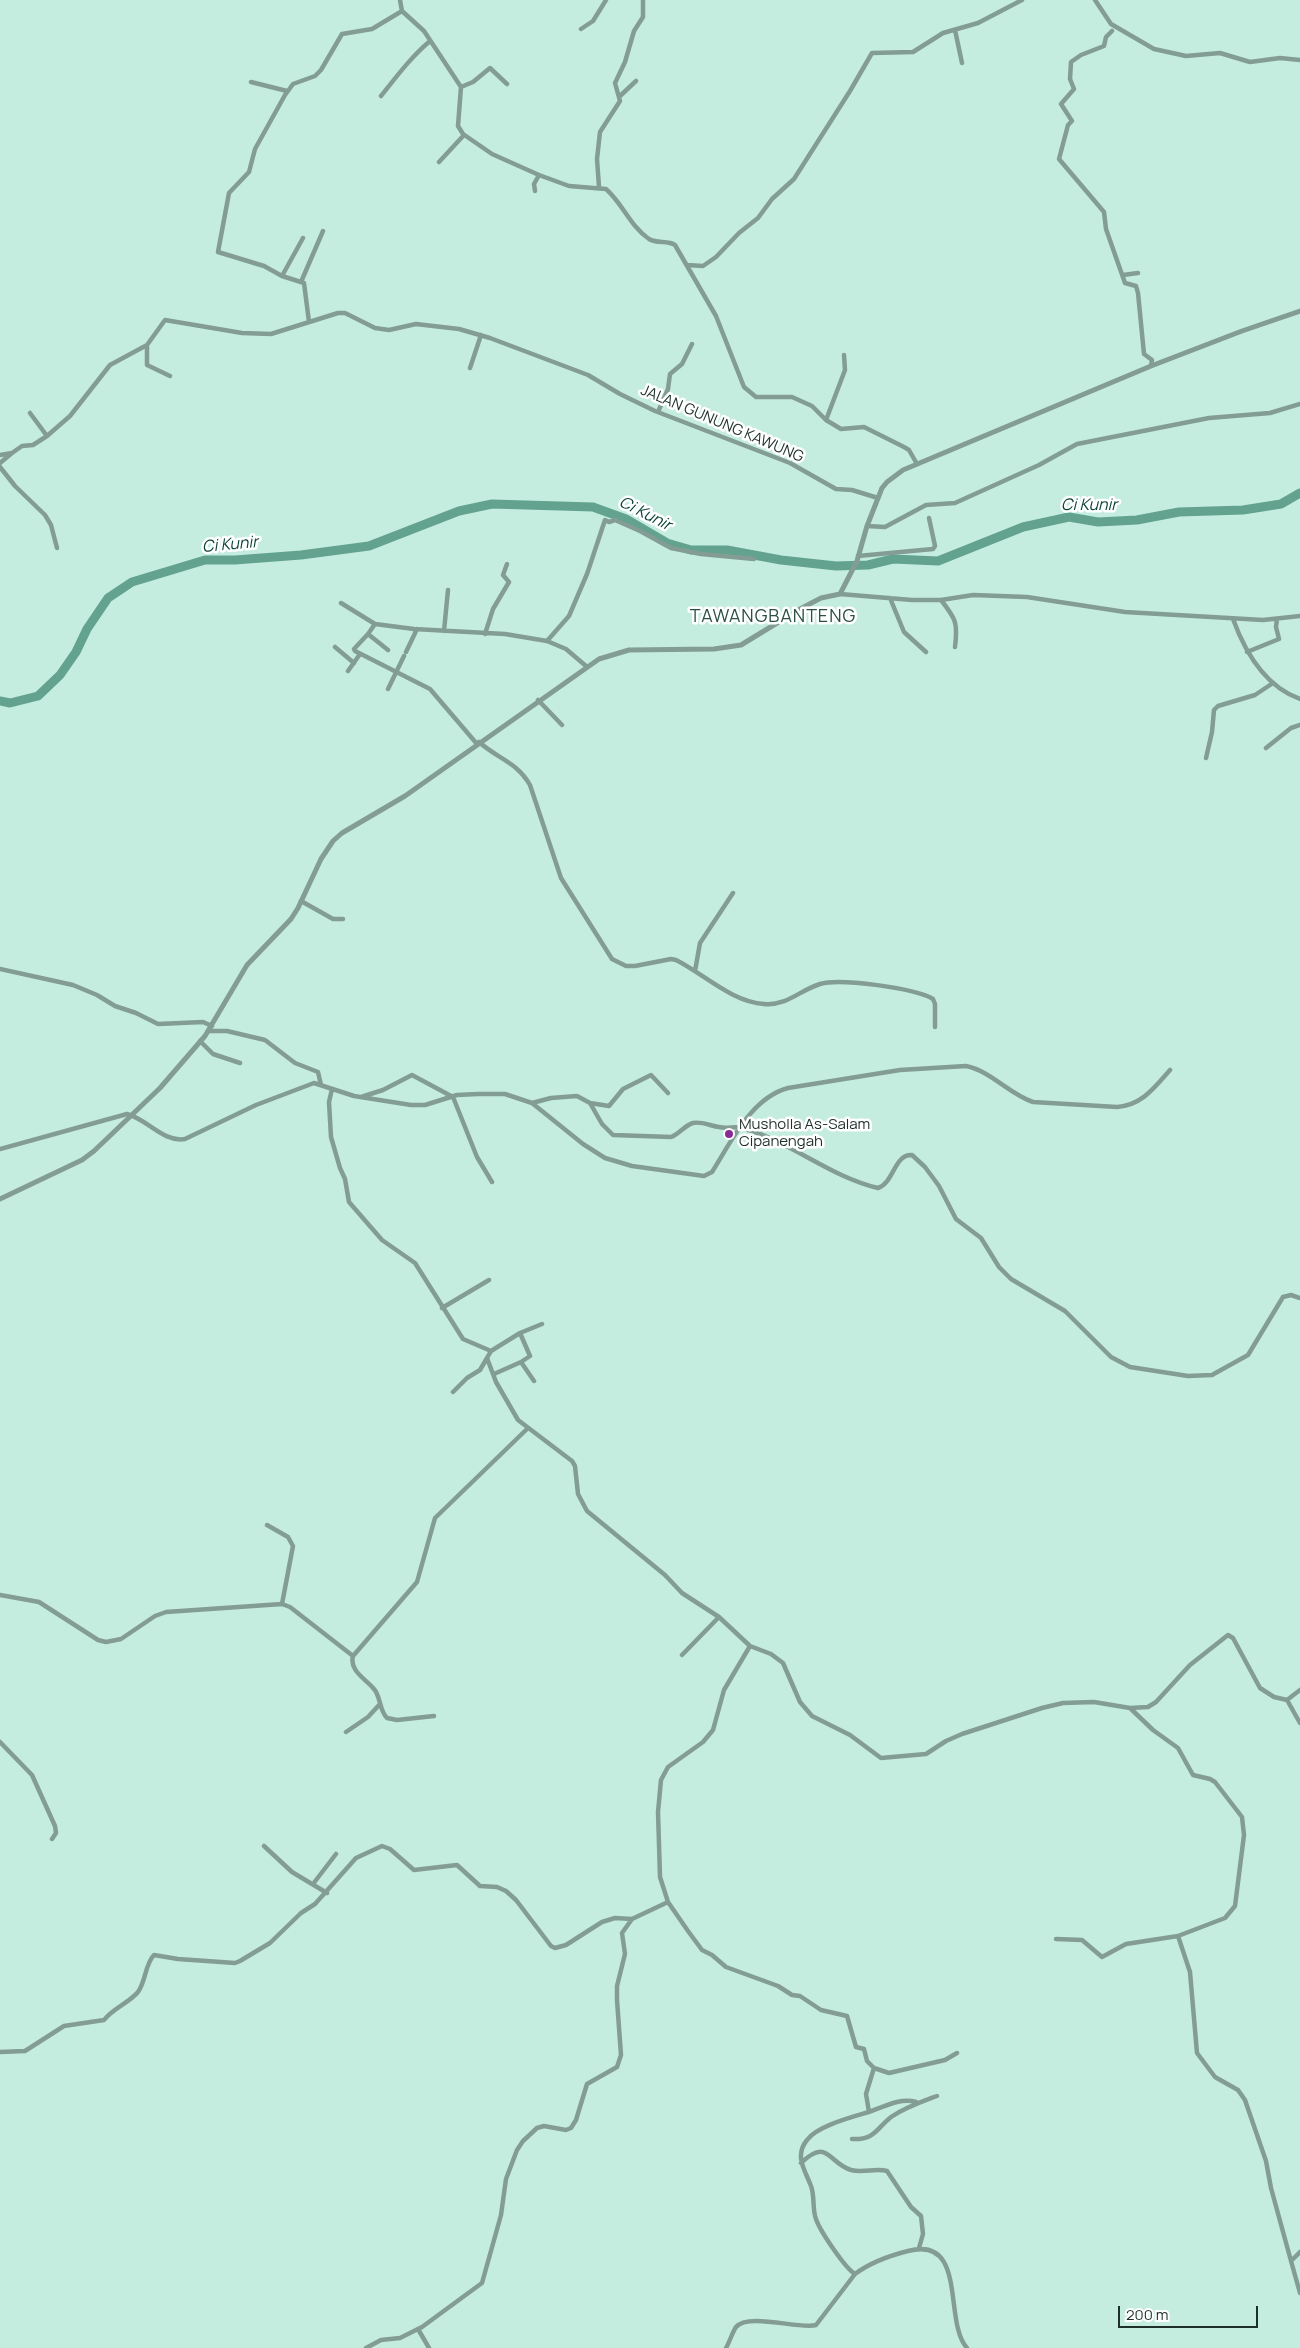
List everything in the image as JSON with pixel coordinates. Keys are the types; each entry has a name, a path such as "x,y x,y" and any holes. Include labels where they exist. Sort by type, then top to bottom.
{"street":[{"path":"309,322 306,286 301,282 282,276 264,266 238,256 220,253 217,250 230,191 249,172 255,149 287,91 298,81 315,76 325,64 342,34 372,29 405,0"},
{"path":"582,29 593,21 606,0"},
{"path":"620,96 614,88 615,83 625,62 634,32 643,17 643,0"},
{"path":"687,265 703,266 712,261 739,233 758,218 772,199 794,179 872,53 908,53 943,34 978,23 1022,0"},
{"path":"1095,0 1111,24 1154,49 1186,56 1220,53 1250,62 1280,58 1300,60"},
{"path":"400,5 430,40 462,87 458,126 464,135 492,154 539,175 569,186 606,189 612,194 633,224 647,237 652,241 671,242 675,245 716,316 744,387 756,397 792,397 812,406 826,420 846,430 864,427 909,450 917,464"},
{"path":"955,30 962,63"},
{"path":"1112,31 1106,37 1104,46 1081,55 1071,62 1070,79 1074,89 1061,104 1072,121 1068,125 1059,159 1104,212 1106,229 1122,275 1126,284 1136,286 1144,354 1152,360 1152,366"},
{"path":"381,96 406,67 410,58 430,40"},
{"path":"462,87 473,82 490,68 507,84"},
{"path":"599,187 597,159 600,132 619,103 620,96 636,81"},
{"path":"251,82 287,91"},
{"path":"440,162 464,135"},
{"path":"535,191 534,184 539,175"},
{"path":"301,282 323,232"},
{"path":"282,276 303,238"},
{"path":"1122,275 1138,273"},
{"path":"840,594 852,573 878,498 887,482 903,470 1152,366 1300,311"},
{"name":"JALAN GUNUNG KAWUNG","path":"147,345 165,320 256,335 270,334 338,313 344,313 365,324 389,330 416,324 481,335 588,375 620,394 658,412 790,463 836,489 852,490 878,498"},
{"path":"470,368 481,335"},
{"path":"658,412 668,389 670,374 682,364 692,344"},
{"path":"0,463 22,446 33,445 47,436 70,416 110,365 147,345 147,365 170,376"},
{"path":"826,420 845,370 844,355"},
{"path":"867,526 885,527 926,505 955,503 1039,465 1077,444 1209,418 1270,412 1300,404"},
{"path":"30,413 47,436"},
{"path":"0,455 12,453"},
{"path":"0,467 15,486 45,515 51,525 57,548"},
{"path":"857,558 933,549 935,546 929,518"},
{"path":"547,641 568,616 587,574 605,520 609,522 613,520 623,524 670,548 701,554 754,559"},
{"path":"485,634 493,609 509,582 503,575 507,564"},
{"path":"444,630 448,590"},
{"path":"0,1199 82,1160 110,1138 131,1118 176,1070 210,1029 247,965 291,918 321,858 342,833 405,796 586,666 612,654 629,650 714,649 741,645 821,598 840,594 941,600 973,595 1026,597 1125,612 1233,619 1277,619 1300,616"},
{"path":"890,598 904,632 926,652"},
{"path":"941,600 956,621 955,647"},
{"path":"341,603 375,624 417,629 505,634 547,641 566,649 586,666"},
{"path":"1233,619 1250,659 1273,683 1290,695 1300,699"},
{"path":"1247,652 1279,639 1276,627 1277,619"},
{"path":"375,624 354,648 360,654 424,685 434,693 478,743 493,754 514,764 524,775 530,785 561,878 612,959 626,966 671,959 747,1001 763,1004 782,1003 819,984 826,983 879,986 915,992 933,999 935,1004 935,1027"},
{"path":"388,689 417,629"},
{"path":"368,634 388,650"},
{"path":"335,647 354,663"},
{"path":"348,671 360,654"},
{"path":"1206,758 1212,732 1214,710 1218,706 1255,695 1273,683"},
{"path":"538,700 562,725"},
{"path":"1266,748 1291,728 1300,726"},
{"path":"695,971 700,943 733,893"},
{"path":"301,901 333,919 343,919"},
{"path":"0,969 73,985 97,995 115,1006 158,1024 203,1022 210,1029 265,1040 295,1063 318,1072 321,1085"},
{"path":"200,1041 212,1054 240,1063"},
{"path":"0,1149 120,1114 177,1140 308,1084 321,1085 332,1090 360,1097 411,1105 425,1104 452,1097 478,1094 505,1094 532,1103 605,1158 632,1166 704,1176 712,1172 754,1110 779,1090 900,1070 966,1066 976,1069 1023,1098 1033,1102 1117,1107 1127,1106 1144,1098 1170,1070"},
{"path":"360,1097 384,1090 412,1075 452,1097 473,1148 492,1182"},
{"path":"532,1103 577,1096 590,1103 609,1106 623,1089 650,1075 668,1093"},
{"path":"332,1090 329,1102 332,1137 340,1168 345,1179 349,1202 382,1240 415,1263 463,1339 491,1351"},
{"path":"590,1103 602,1124 613,1135 671,1137 692,1123 699,1122 718,1127 741,1128 782,1143 839,1173 878,1188 884,1185 905,1156 912,1155 925,1167 939,1186 956,1219 981,1238 999,1267 1011,1279 1065,1312 1107,1353 1130,1367 1188,1376 1212,1375 1245,1358 1250,1353 1283,1297 1288,1294 1300,1298"},
{"path":"442,1308 489,1280"},
{"path":"453,1392 467,1378 480,1370 491,1351 520,1333 542,1324"},
{"path":"494,1374 528,1358 530,1354 520,1333"},
{"path":"487,1358 496,1382 518,1420 572,1461 575,1466 578,1494 588,1511 665,1575 682,1593 718,1617 750,1646 771,1654 783,1663 800,1702 812,1716 850,1735 878,1757 885,1759 926,1754 946,1741 962,1734 1054,1705 1094,1702 1130,1708 1148,1707 1156,1702 1190,1665 1228,1635 1233,1638 1262,1690 1274,1697 1287,1700 1300,1723"},
{"path":"521,1362 534,1381"},
{"path":"434,1716 391,1720 383,1714 374,1688 354,1669 353,1656 417,1582 435,1518 527,1428"},
{"path":"267,1525 288,1537 294,1546 282,1604"},
{"path":"0,1595 39,1602 98,1640 106,1642 121,1639 160,1613 282,1604 353,1656"},
{"path":"682,1656 718,1617"},
{"path":"750,1646 724,1690 713,1730 703,1742 668,1767 661,1780 658,1812 658,1852 660,1877 668,1902 701,1948 730,1970 778,1986 792,1995 800,1996 821,2010 847,2016 856,2047 864,2049 867,2062 874,2068 889,2073 945,2060 957,2053"},
{"path":"1287,1700 1300,1690"},
{"path":"346,1732 368,1717 380,1704"},
{"path":"1056,1939 1082,1940 1102,1957 1126,1944 1178,1936 1218,1921 1228,1916 1234,1909 1244,1835 1242,1817 1215,1782 1210,1779 1194,1777 1178,1748 1153,1730 1130,1708"},
{"path":"0,1742 32,1775 55,1826 56,1833 52,1839"},
{"path":"264,1846 292,1872 327,1893"},
{"path":"0,2052 25,2051 64,2026 104,2020 109,2013 137,1993 154,1955 178,1960 235,1963 240,1961 270,1943 301,1913 316,1904 356,1858 382,1846 390,1849 414,1870 456,1865 480,1886 503,1889 516,1900 544,1938 555,1948 566,1945 602,1922 615,1918 632,1919 668,1902"},
{"path":"313,1884 336,1854"},
{"path":"366,2348 381,2340 400,2338 418,2329 483,2280 501,2215 506,2179 512,2160 523,2141 537,2128 544,2126 566,2130 571,2128 587,2084 617,2067 621,2045 617,1986 625,1954 622,1933 632,1919"},
{"path":"1178,1936 1190,1972 1197,2053 1215,2077 1238,2090 1246,2100 1266,2161 1271,2188 1300,2293"},
{"path":"870,2112 866,2094 874,2068"},
{"path":"852,2139 870,2137 892,2117 916,2102 937,2096"},
{"path":"855,2274 847,2268 817,2222 812,2188 801,2163 802,2151 810,2136 845,2120 906,2100 916,2102"},
{"path":"801,2163 815,2152 825,2152 851,2170 887,2171 911,2207 921,2216 923,2228 919,2248"},
{"path":"726,2348 737,2326 743,2323 778,2322 816,2325 855,2274 868,2265 885,2258 919,2248 933,2252 947,2268 954,2295 958,2335 966,2348"},
{"path":"1291,2261 1300,2252"},
{"path":"418,2329 429,2348"}],"waterway":[{"name":"Ci Kunir","path":"0,701 10,703 38,696 60,675 108,598 132,582 205,560 235,560 301,555 369,546 459,511 492,504 593,507 626,519 667,543 691,550 727,550 781,560 836,566 868,565 893,559 938,561 1023,527 1069,517 1098,522 1137,520 1179,512 1243,510 1281,504 1300,493"}],"place":[{"name":"Musholla As-Salam Cipanengah","path":"729,1134"}],"district":[{"name":"TAWANGBANTENG","path":"773,617"}]}
